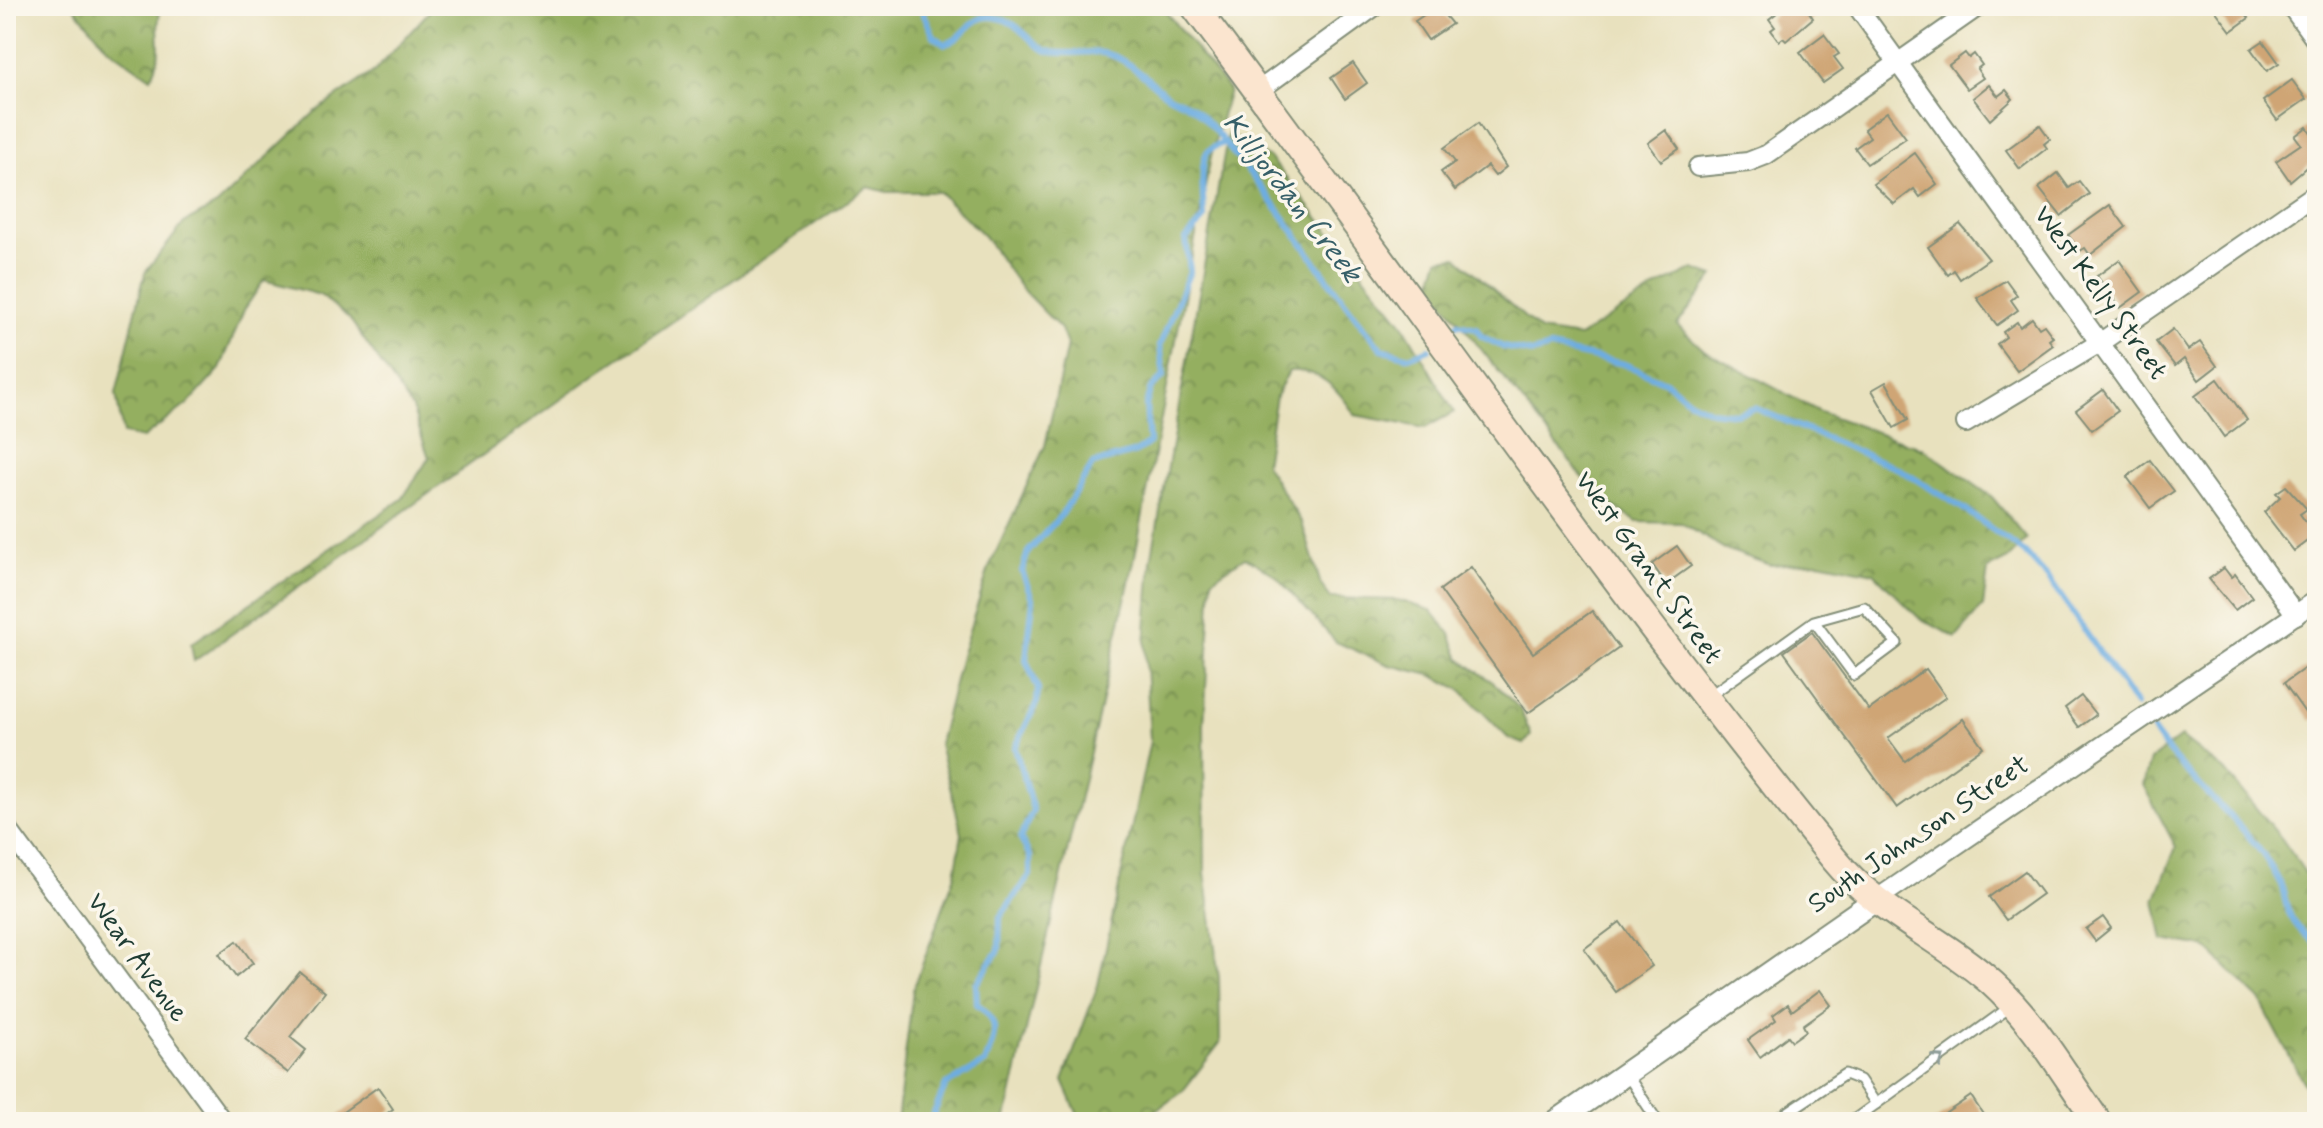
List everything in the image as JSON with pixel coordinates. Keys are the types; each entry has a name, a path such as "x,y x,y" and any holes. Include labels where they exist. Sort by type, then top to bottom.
{"main road":[{"name":"West Grant Street","path":"1194,6 1705,699 1834,859 1874,901 1963,960 2012,1003 2098,1122"}],"street":[{"path":"1258,91 1375,6"},
{"name":"West Kelly Street","path":"1857,6 2296,615"},
{"path":"1698,167 1748,162 1766,155 1979,6"},
{"path":"2291,6 2317,42"},
{"path":"1966,423 2101,342 2317,193"},
{"name":"South Johnson Street","path":"1556,1122 2317,600"},
{"name":"Wear Avenue","path":"6,827 223,1122"}],"lane":[{"path":"1705,699 1814,621 1864,607 1897,643 1854,675 1814,621"},
{"path":"1851,1122 2012,1003"},
{"path":"1626,1073 1658,1122"},
{"path":"1773,1122 1845,1074 1860,1080 1876,1104"}],"green space":[{"path":"73,6 162,6 158,25 158,58 151,78 107,47"},
{"path":"434,6 1161,6 1229,90 1211,156 1134,561 1005,1122 897,1122 913,990 955,875 962,834 939,744 961,656 990,565 1045,446 1067,345 1061,329 1022,289 984,236 939,192 887,192 868,187 595,375 194,661 191,644 402,499 429,458 412,408 349,318 320,295 264,280 244,310 220,369 190,402 143,438 123,434 116,394 145,273 184,223 217,205 315,112 376,70"},
{"path":"1228,133 1271,159 1401,321 1454,412 1425,428 1355,415 1328,382 1310,373 1289,371 1276,396 1265,464 1302,523 1321,585 1331,598 1398,600 1431,610 1450,634 1460,659 1494,683 1520,709 1531,735 1524,744 1508,738 1460,689 1431,675 1389,665 1336,642 1275,575 1245,557 1212,579 1204,725 1205,872 1219,978 1220,1043 1182,1092 1139,1122 1081,1122 1063,1081 1098,985 1150,741 1145,645 1151,561"},
{"path":"1457,257 1540,331 1579,337 1659,286 1694,269 1714,276 1677,325 1705,351 1820,412 1924,449 1992,497 2027,539 2008,559 1988,569 1983,606 1956,638 1918,617 1874,573 1819,562 1770,565 1725,549 1681,523 1637,522 1596,494 1431,286 1439,259"},
{"path":"2181,737 2225,771 2282,839 2317,890 2317,1108 2260,1000 2206,947 2163,940 2155,900 2176,847 2143,785 2150,760"}],"building":[{"path":"1437,6 1452,24 1428,40 1415,21"},
{"path":"1786,6 1805,6 1813,18 1786,41 1783,38 1779,41 1771,30 1775,27 1769,19"},
{"path":"2220,6 2247,6 2244,11 2249,18 2231,31 2215,10"},
{"path":"1824,34 1839,54 1834,57 1843,69 1823,83 1800,52"},
{"path":"2263,41 2279,63 2267,71 2251,49"},
{"path":"1965,53 1969,58 1974,54 1982,65 1977,69 1983,78 1967,89 1949,65"},
{"path":"1353,63 1367,83 1345,99 1331,78"},
{"path":"2292,80 2306,99 2277,120 2263,101"},
{"path":"1989,85 1998,96 2006,90 2013,99 1990,120 1973,98"},
{"path":"1887,112 1906,138 1867,164 1855,148 1870,137 1864,129"},
{"path":"1478,123 1506,167 1495,176 1487,166 1455,190 1441,172 1455,162 1444,148"},
{"path":"2040,125 2050,139 2044,144 2047,148 2020,169 2006,150"},
{"path":"2307,127 2314,137 2317,135 2317,158 2290,181 2276,161 2301,144 2295,136"},
{"path":"1666,130 1679,149 1661,161 1648,143"},
{"path":"1915,153 1937,184 1920,197 1914,189 1894,204 1873,184"},
{"path":"2058,173 2069,188 2079,181 2089,194 2061,216 2039,188"},
{"path":"2110,205 2126,227 2090,255 2085,248 2080,251 2068,235"},
{"path":"1960,224 1989,259 1960,279 1954,270 1948,275 1928,247"},
{"path":"2119,260 2142,292 2120,308 2097,276"},
{"path":"2006,280 2017,295 2011,300 2018,310 1997,325 1977,298"},
{"path":"2032,318 2039,328 2044,325 2053,337 2049,340 2053,345 2017,371 1997,344 2006,337 2003,332 2017,322 2020,327"},
{"path":"2173,329 2188,350 2200,342 2217,366 2199,380 2184,359 2175,366 2156,342"},
{"path":"2218,379 2247,420 2224,437 2195,396"},
{"path":"1886,382 1908,420 1894,428 1872,390"},
{"path":"2103,390 2118,411 2092,430 2076,410"},
{"path":"2150,460 2174,491 2150,508 2127,477"},
{"path":"2286,486 2307,509 2300,514 2315,535 2294,551 2264,512 2280,497 2276,493"},
{"path":"1677,546 1691,566 1666,584 1652,564"},
{"path":"1471,567 1533,653 1592,611 1619,648 1528,713 1440,590"},
{"path":"2224,568 2231,577 2235,574 2252,597 2235,610 2209,579"},
{"path":"1812,632 1869,710 1926,669 1946,697 1888,738 1905,761 1963,719 1983,747 1897,808 1784,652"},
{"path":"2305,668 2317,685 2317,716 2311,721 2284,683"},
{"path":"2081,696 2096,715 2079,727 2065,708"},
{"path":"2025,871 2042,894 2006,920 1989,897"},
{"path":"2103,917 2111,928 2095,941 2086,929"},
{"path":"1620,922 1652,966 1616,992 1584,949"},
{"path":"237,941 253,963 236,977 219,954"},
{"path":"300,972 325,992 290,1037 306,1050 288,1073 245,1039"},
{"path":"1820,990 1831,1005 1803,1025 1806,1031 1792,1041 1788,1036 1760,1057 1748,1040 1776,1020 1773,1015 1788,1004 1792,1011"},
{"path":"378,1087 393,1109 375,1122 329,1122"},
{"path":"1971,1096 1988,1122 1933,1122"}],"waterway":[{"name":"Killjordan Creek","path":"920,6 934,36 945,44 952,42 977,20 990,17 1010,22 1037,45 1052,52 1102,53 1130,65 1166,94 1194,109 1210,125 1254,178 1382,349 1409,357 1429,349"},
{"path":"930,1122 946,1085 985,1063 994,1030 990,1017 977,1004 976,984 999,950 1000,917 1030,875 1030,856 1020,838 1033,810 1015,748 1037,702 1038,689 1026,660 1033,601 1022,571 1028,552 1062,514 1093,464 1136,452 1149,443 1146,405 1150,390 1164,376 1160,345 1190,271 1186,239 1204,219 1205,158 1209,150 1225,142"},
{"name":"Killjordan Creek","path":"1452,327 1458,324 1476,328 1481,336 1503,347 1532,353 1550,348 1624,364 1668,383 1688,400 1711,411 1736,414 1755,408 1899,469 1964,509 2025,553 2049,579 2136,705"},
{"name":"Killjordan Creek","path":"2153,731 2184,769 2253,841 2280,883 2292,919 2317,945"}]}
